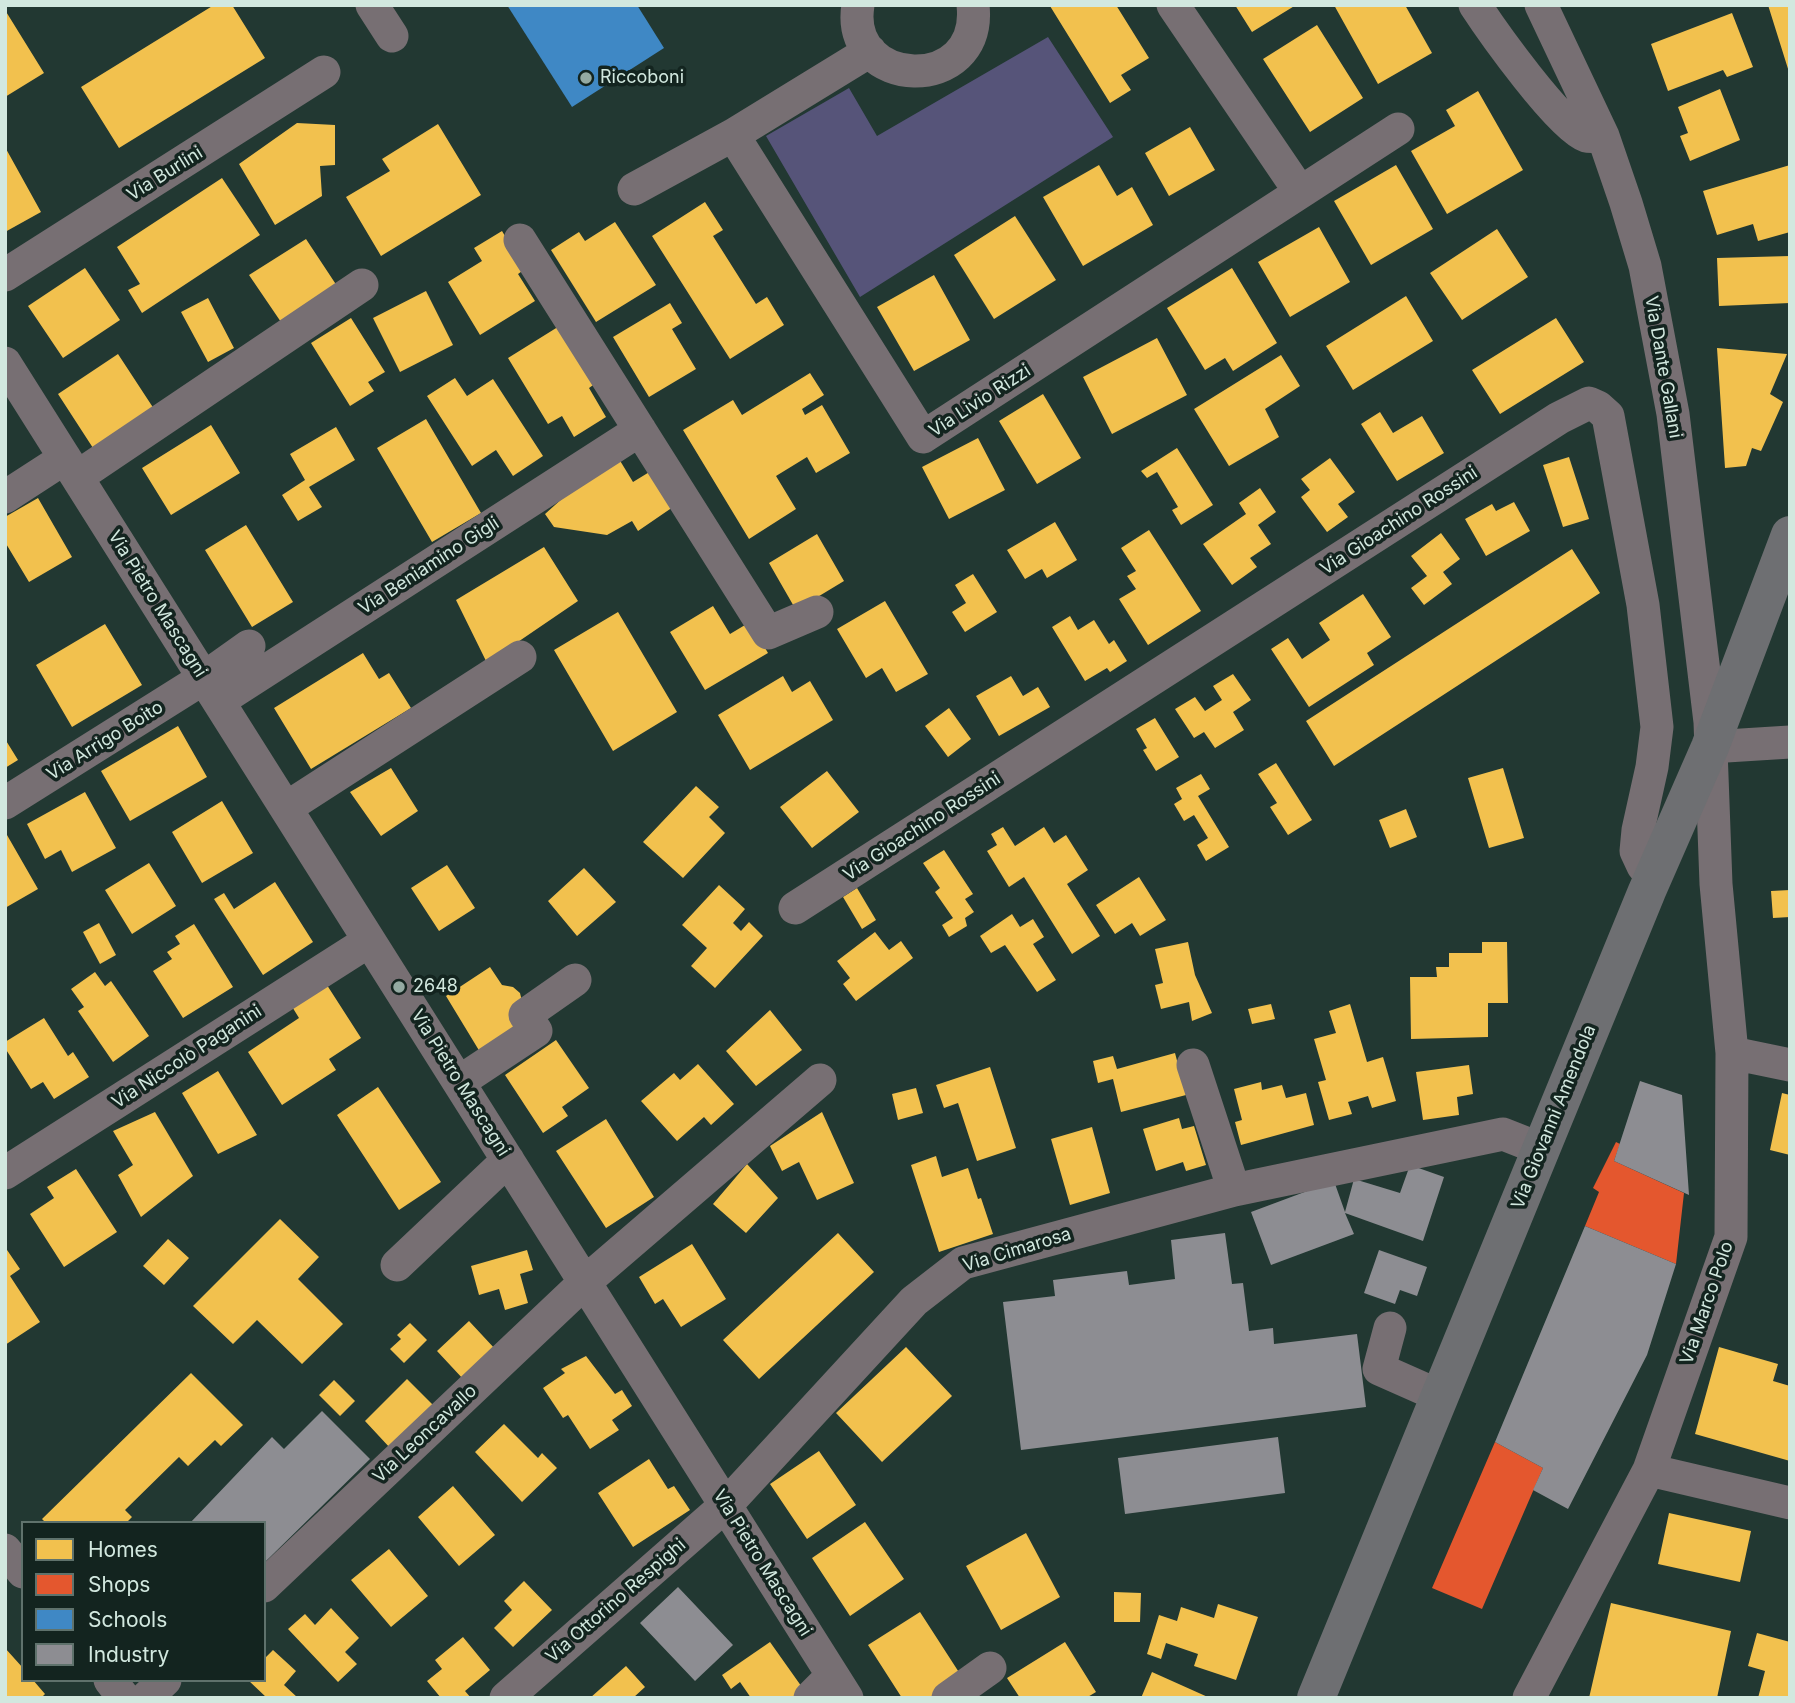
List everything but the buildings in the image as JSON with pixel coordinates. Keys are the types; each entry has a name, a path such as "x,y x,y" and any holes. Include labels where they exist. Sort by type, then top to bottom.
{"main road":[{"name":"Via Giovanni Amendola","path":"1316,1698 1655,872 1710,747 1790,535"}],"street":[{"path":"372,5 392,36"},
{"path":"858,5 860,34 870,51 884,64 901,71 920,73 938,69 954,59 966,44 973,27 973,5"},
{"path":"1172,5 1300,192"},
{"path":"1475,5 1497,40 1562,117 1586,136 1603,136"},
{"name":"Via Dante Gallani","path":"1541,5 1603,136 1645,266 1673,414 1710,722 1710,747"},
{"path":"634,189 733,135 870,51"},
{"name":"Via Burlini","path":"5,275 324,72"},
{"name":"Via Livio Rizzi","path":"733,135 923,437 1398,129"},
{"path":"520,240 768,633 817,611"},
{"path":"5,497 71,468 362,285"},
{"name":"Via Pietro Mascagni","path":"5,363 726,1505 830,1690"},
{"name":"Via Gioachino Rossini","path":"795,908 1559,418 1589,403 1608,416 1643,605 1657,727 1653,767 1636,851 1643,866 1655,872"},
{"name":"Via Beniamino Gigli","path":"211,690 640,430"},
{"path":"211,690 249,646"},
{"path":"286,808 520,657"},
{"name":"Via Arrigo Boito","path":"5,803 211,690"},
{"path":"1710,747 1790,742"},
{"name":"Via Marco Polo","path":"1529,1698 1649,1470 1731,1237 1732,1053 1716,884 1710,747"},
{"name":"Via Niccolò Paganini","path":"5,1173 369,941"},
{"path":"458,1082 536,1031 525,1015 575,980"},
{"path":"1732,1053 1790,1065"},
{"path":"1194,1065 1234,1190"},
{"name":"Via Leoncavallo","path":"266,1584 585,1282 820,1080"},
{"name":"Via Cimarosa","path":"726,1505 914,1301 963,1263 1234,1190 1503,1135 1541,1149"},
{"path":"397,1265 508,1160"},
{"path":"1390,1328 1379,1369 1440,1395"},
{"path":"1649,1470 1790,1503"},
{"name":"Via Ottorino Respighi","path":"506,1698 726,1505"},
{"path":"5,1550 21,1570"},
{"path":"948,1698 990,1668"},
{"path":"112,1682 124,1698"},
{"path":"146,1698 163,1682"}],"shaded area":[{"path":"1048,37 1113,137 860,297 766,136 849,88 877,136"}],"place":[{"name":"Riccoboni","path":"586,78"},
{"name":"2648","path":"399,987"}]}
